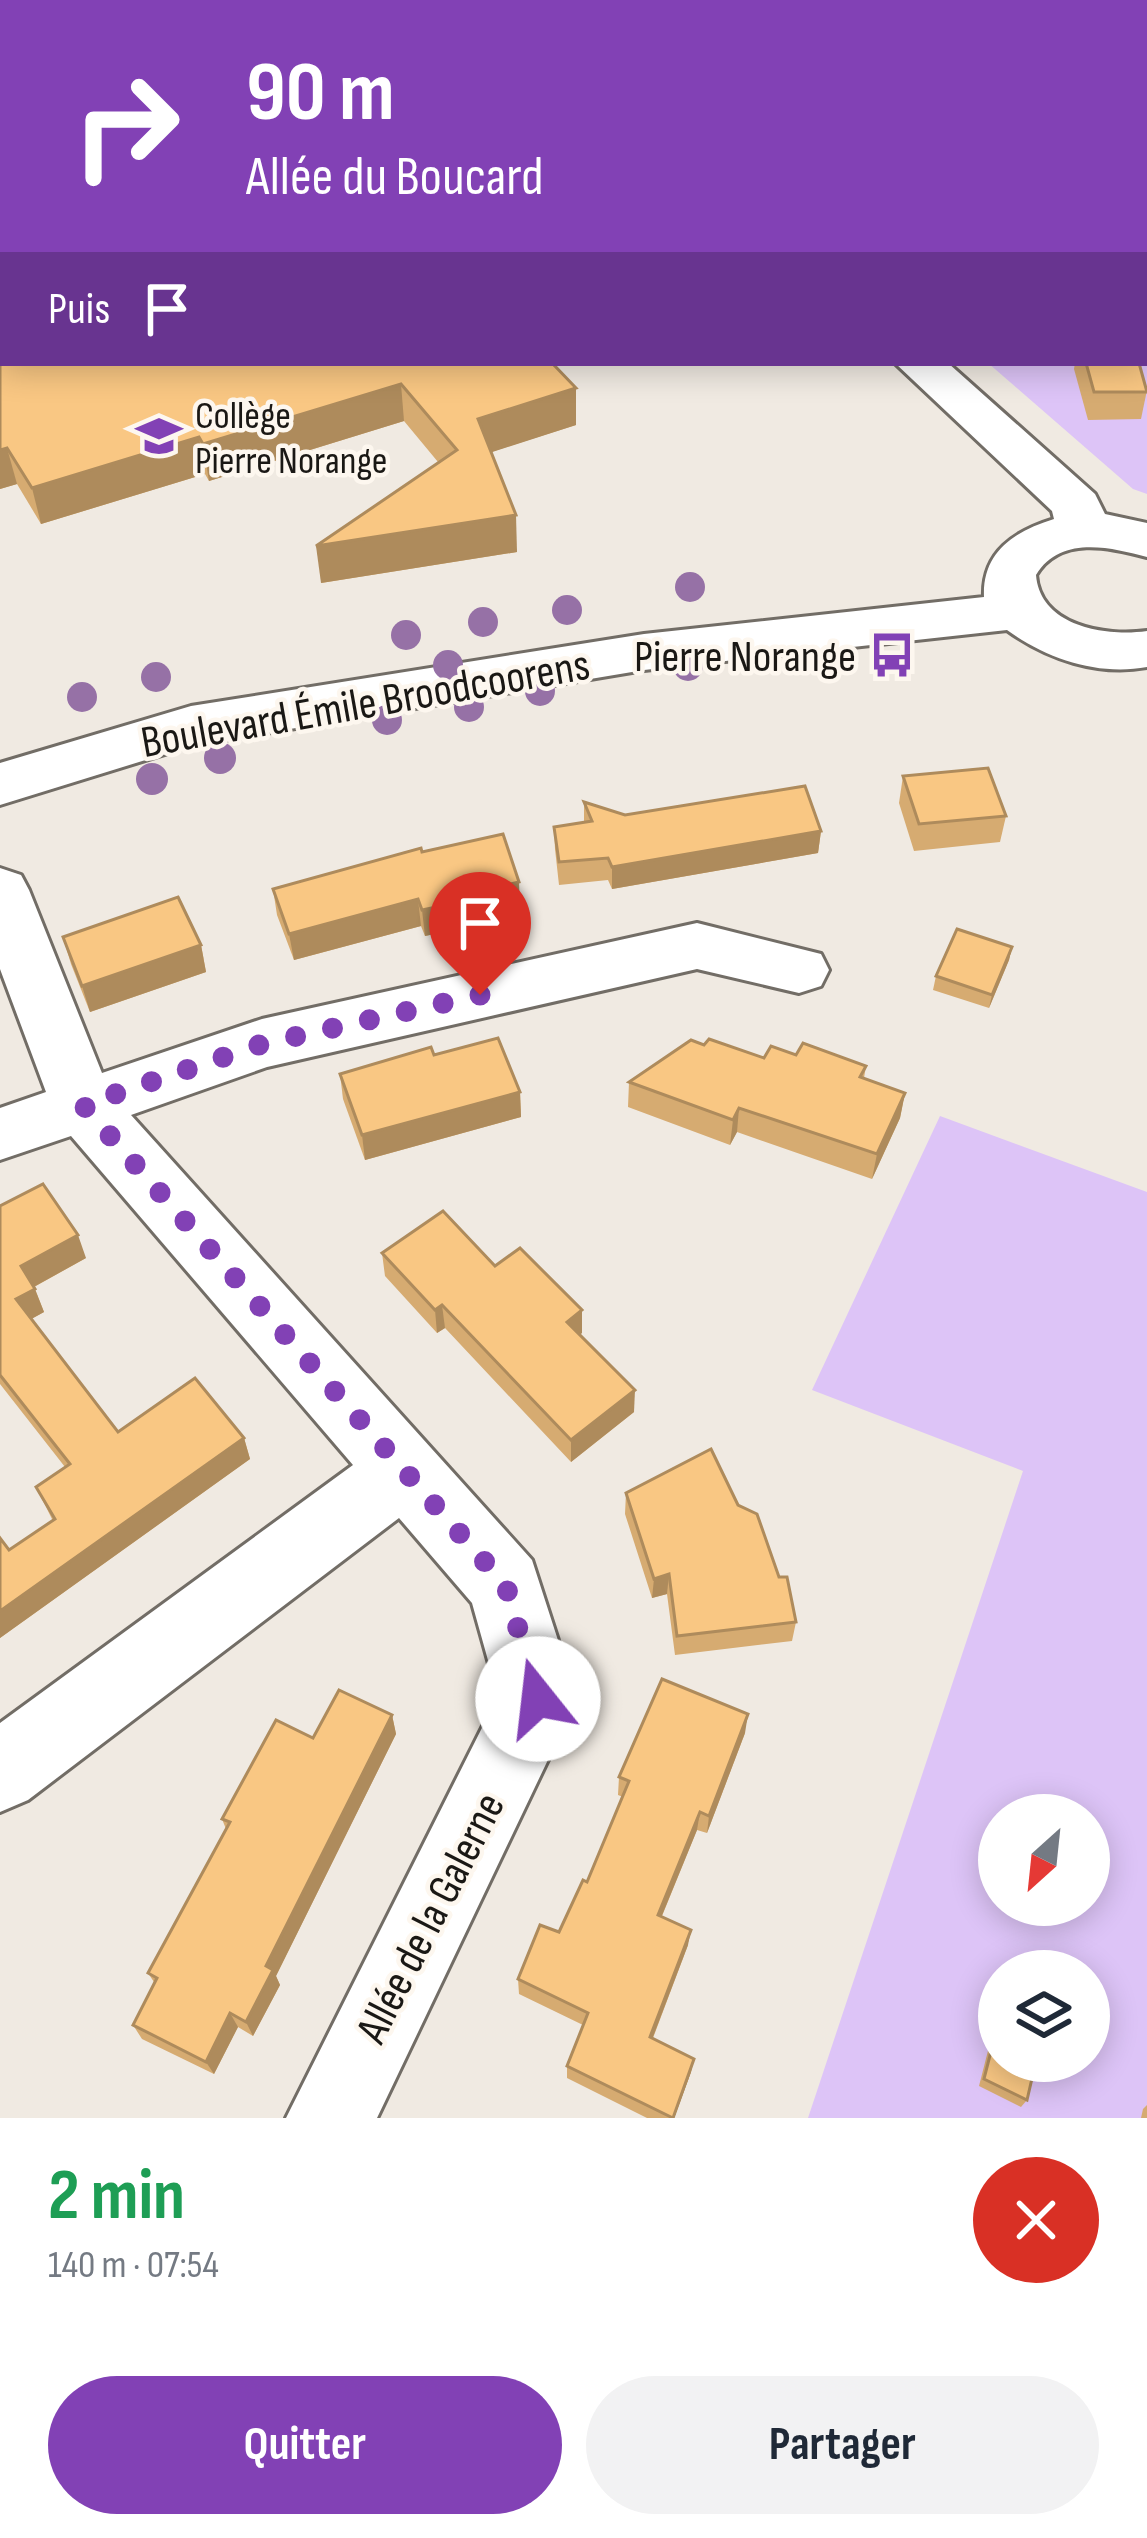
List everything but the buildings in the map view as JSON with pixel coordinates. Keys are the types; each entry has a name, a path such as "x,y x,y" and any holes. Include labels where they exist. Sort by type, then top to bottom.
{"street":[{"path":"922,366 1077,505 1083,529"},
{"path":"1147,540 1083,529 1038,540 1018,555 1015,591 1044,632 1088,649 1128,653 1147,649"},
{"name":"Boulevard Émile Broodcoorens","path":"0,746 148,695 562,624 1015,591"},
{"name":"Boulevard Émile Broodcoorens","path":"0,784 213,722 1015,591"},
{"name":"Allée de la Galerne","path":"0,890 83,1105 506,1586 538,1699 330,2118"},
{"path":"0,1134 262,1044 697,946 799,970"},
{"path":"0,1772 402,1472"}],"shaded area":[{"path":"991,366 1147,366 1147,494 1133,489"},
{"path":"940,1116 1147,1192 1147,2118 808,2118 1023,1471 812,1390"}],"place":[{"name":"Collège Pierre Norange","path":"159,436"},
{"name":"Pierre Norange","path":"892,655"}],"route":[{"path":"480,995 262,1044 83,1105 506,1586 538,1699"}]}
